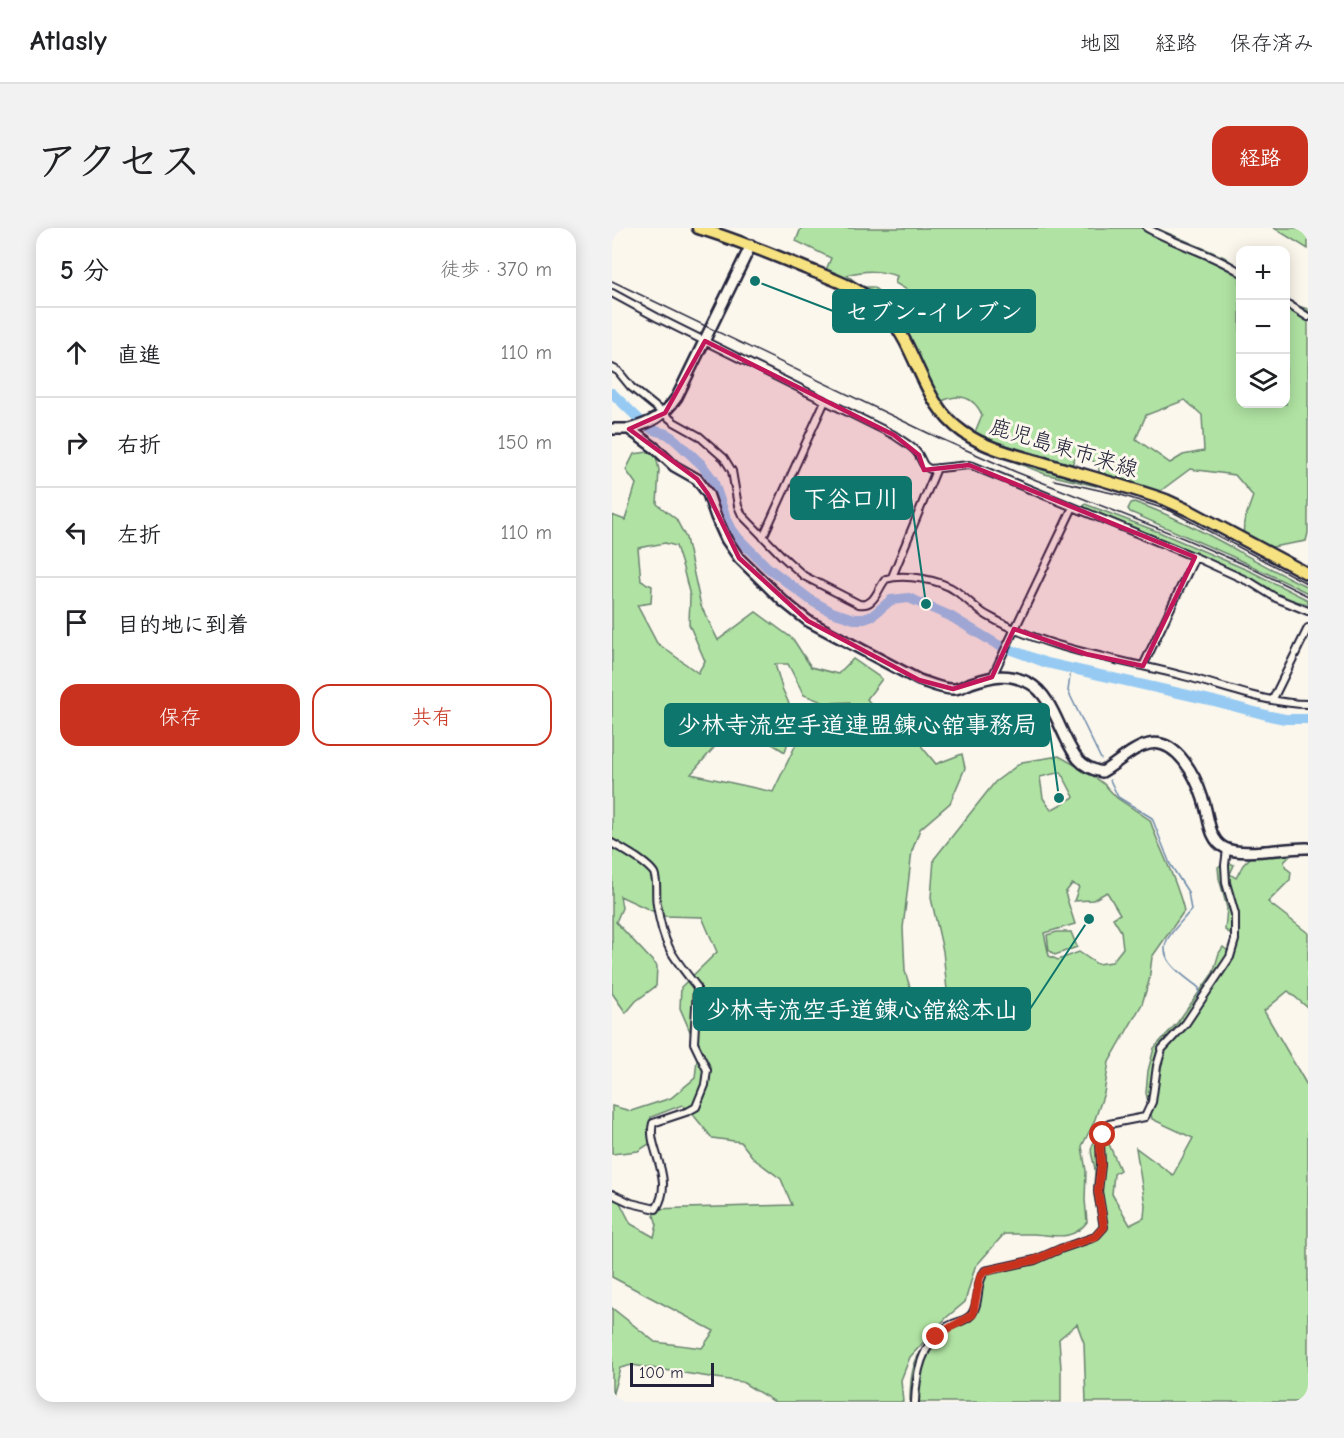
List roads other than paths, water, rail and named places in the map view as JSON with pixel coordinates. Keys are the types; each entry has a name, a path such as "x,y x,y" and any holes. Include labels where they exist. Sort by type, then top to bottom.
{"main road":[{"name":"鹿児島東市来線","path":"698,228 751,245 850,287 876,303 890,317 898,330 930,396 940,410 951,423 981,443 1166,500 1308,574"}],"street":[{"path":"1147,228 1163,237 1219,259 1236,270"},
{"path":"612,429 629,429 647,424 665,413 677,397 751,245"},
{"path":"612,293 894,435 919,455 922,465 926,468 969,465 1195,557 1252,583 1276,598 1308,611"},
{"path":"1290,306 1308,317"},
{"path":"612,368 618,371 631,387 674,422 699,436 724,458 732,471 738,506 742,515 763,537 804,576 859,604 868,604 883,581 892,577 911,576 948,586 1012,632 1086,654 1294,704 1308,704"},
{"path":"763,537 825,401"},
{"path":"629,429 655,448 674,466 697,479 708,494 726,539 740,558 776,595 808,621 919,680 938,686 954,689 1002,675 1027,682 1035,687 1047,702 1078,760 1092,770 1102,772 1137,748 1160,743 1173,750 1187,766 1203,798 1213,836 1221,846 1227,849 1250,850 1308,848"},
{"path":"892,577 937,468"},
{"path":"992,677 1073,507"},
{"path":"1143,666 1195,557"},
{"path":"1273,699 1308,628"},
{"path":"612,843 647,865 655,875 656,901 666,943 672,956 697,987 694,1043 707,1077 696,1107 653,1123 652,1133 662,1172 662,1184 656,1209 631,1203 612,1194"},
{"path":"915,1402 916,1382 925,1350 947,1327 973,1314 980,1277 985,1271 1035,1260 1095,1237 1104,1227 1098,1191 1101,1165 1100,1143 1103,1135 1109,1124 1145,1117 1152,1102 1162,1049 1186,1023 1230,957 1235,940 1235,914 1226,883 1227,849"}],"waterway":[{"path":"612,393 641,421 653,430 667,434 674,439 701,464 713,480 728,524 738,538 767,567 812,601 832,612 854,619 864,619 872,616 891,600 909,598 950,616 998,645 1047,663 1270,716 1285,719 1308,719"},
{"path":"1071,669 1068,691 1101,759"},
{"path":"1110,780 1118,797 1152,818 1170,864 1188,892 1191,910 1169,936 1165,948 1169,962 1199,988 1199,996"}],"railway":[{"path":"612,281 928,433 1016,472 1183,538 1308,596"},
{"path":"1054,480 1121,495 1171,511 1308,584"}],"place":[{"name":"セブン-イレブン","path":"755,281"},
{"name":"下谷口川","path":"926,604"},
{"name":"少林寺流空手道連盟錬心舘事務局","path":"1059,798"},
{"name":"少林寺流空手道錬心舘総本山","path":"1089,919"}]}
